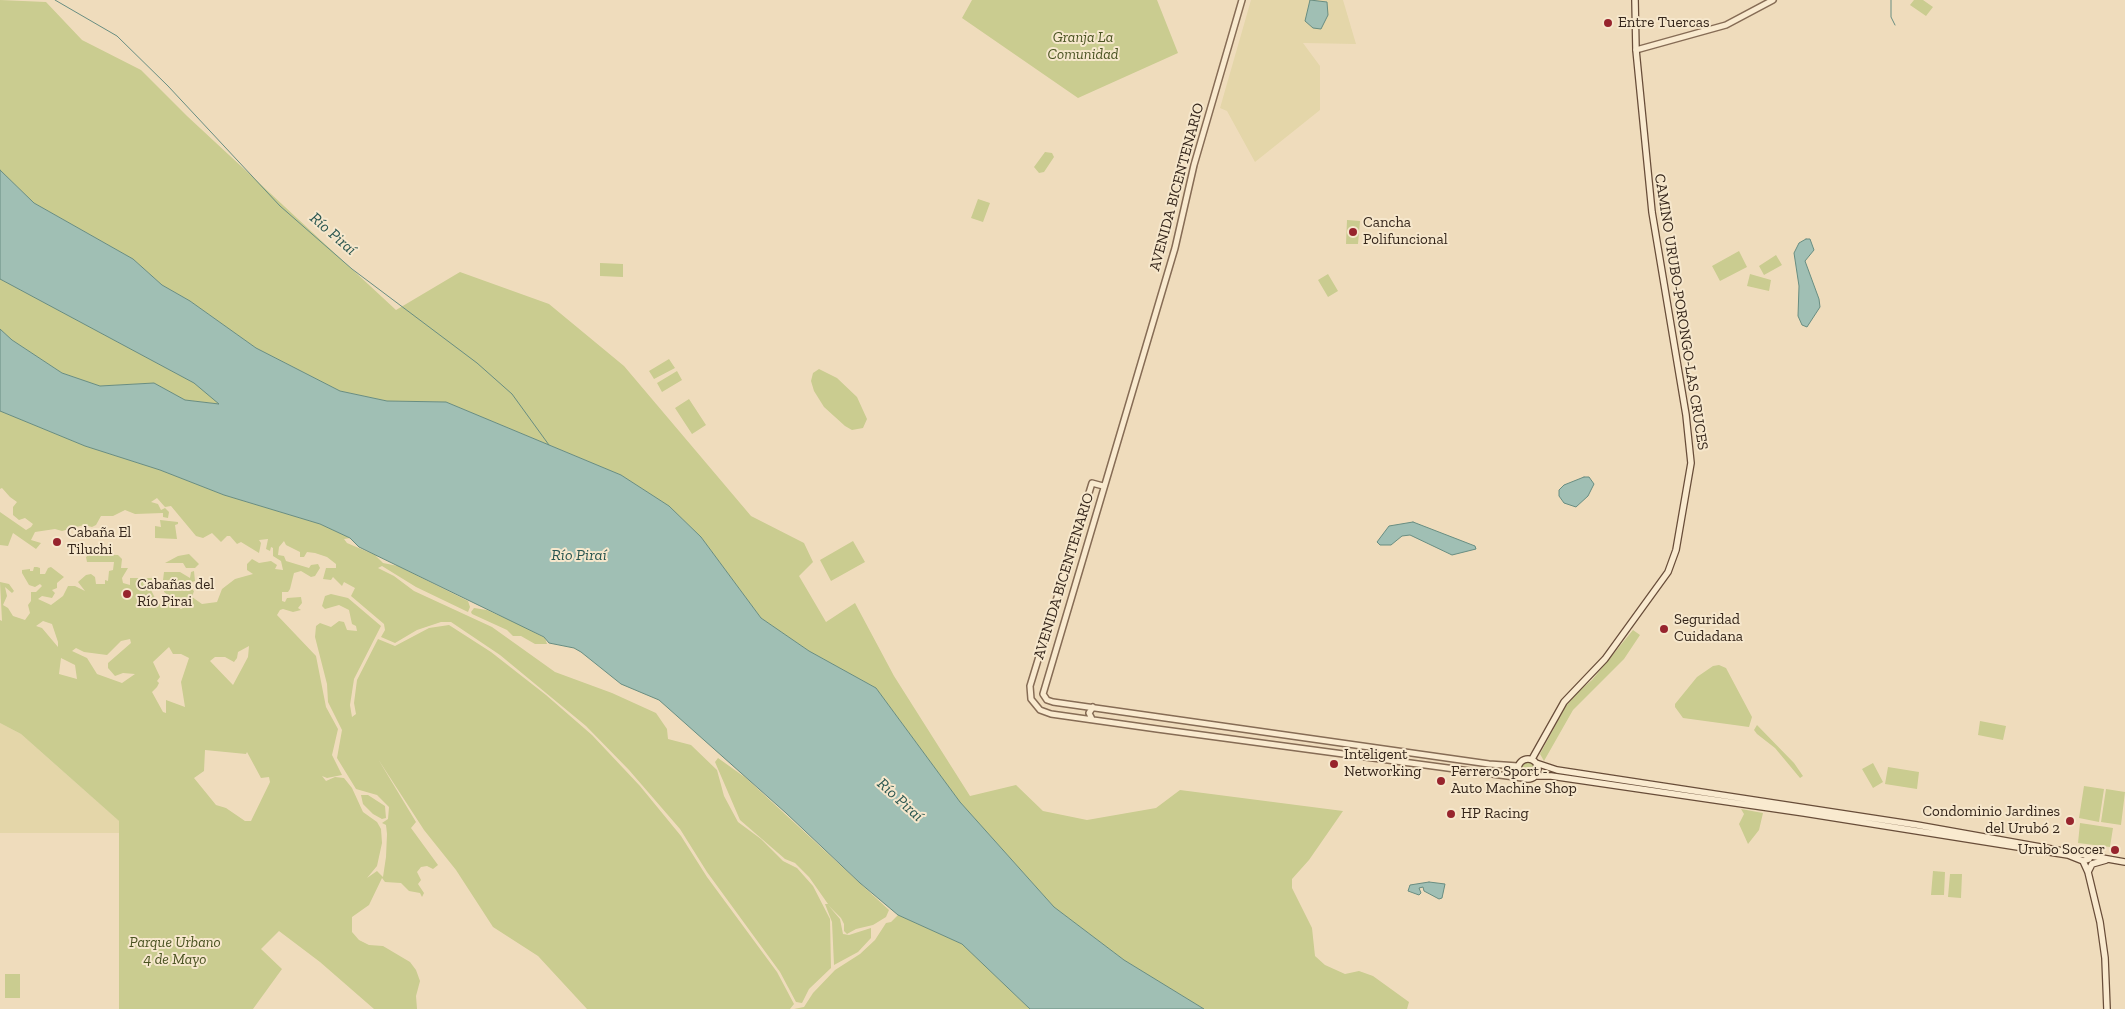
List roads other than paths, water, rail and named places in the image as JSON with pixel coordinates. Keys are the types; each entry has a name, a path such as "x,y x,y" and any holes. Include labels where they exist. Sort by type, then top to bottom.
{"main road":[{"name":"CAMINO URUBO-PORONGO-LAS CRUCES","path":"1534,761 1564,702 1605,659 1668,572 1676,550 1691,463 1686,415 1652,212 1636,50 1635,0"},
{"path":"2106,860 2102,856 2091,854 1557,770 1525,759 1518,766 1518,772 1522,778 1550,776 1805,810 2068,855 2083,861 2088,872 2104,950 2107,1009"},
{"path":"1534,761 1538,770 1535,776"},
{"path":"2083,861 2090,858 2091,854"},
{"path":"2088,872 2092,864 2106,860 2125,862"}],"street":[{"name":"AVENIDA BICENTENARIO","path":"1052,702 1044,697 1043,690 1175,248 1194,165 1242,0"},
{"path":"1636,50 1726,26 1773,0"},
{"name":"AVENIDA BICENTENARIO","path":"1051,714 1040,710 1034,704 1030,686 1089,491 1092,483 1103,486"},
{"path":"1089,491 1101,494"},
{"path":"1077,529 1089,532"},
{"path":"1074,538 1087,541"},
{"path":"1518,766 1489,764 1052,702 1051,714 1488,775 1522,778"},
{"path":"1092,720 1089,713 1093,707"},
{"path":"1157,729 1158,716"},
{"path":"1446,769 1448,758"},
{"path":"1488,775 1489,764"}],"water":[{"path":"1310,0 1327,2 1328,15 1321,29 1313,28 1305,21"},
{"name":"Río Piraí","path":"0,170 34,203 133,259 162,285 190,301 256,348 340,391 387,401 446,402 621,475 669,506 701,537 761,618 809,651 876,688 960,802 1054,907 1124,960 1204,1009 1030,1009 962,944 898,915 860,883 786,813 659,700 621,684 581,652 574,648 549,643 544,637 359,547 350,538 320,524 224,495 160,470 85,446 0,411 0,329 12,340 62,373 100,386 154,383 185,400 219,404 194,383 0,279"},
{"path":"1810,239 1814,250 1805,261 1819,299 1820,307 1807,327 1802,325 1798,316 1799,286 1794,253 1799,243"},
{"path":"1584,477 1589,477 1594,484 1588,496 1576,507 1564,503 1559,496 1559,490 1564,485"},
{"path":"1413,522 1475,546 1476,549 1452,555 1410,535 1402,536 1391,545 1380,545 1377,542 1389,526"},
{"path":"1429,882 1445,884 1442,898 1439,899 1424,891 1423,887 1419,888 1421,893 1419,895 1408,891 1410,885"}],"waterway":[{"name":"Río Piraí","path":"55,0 117,36 168,86 280,206 352,269 477,363 512,394 549,445"},
{"path":"1891,0 1891,17 1895,25"}],"place":[{"name":"Entre Tuercas","path":"1608,23"},
{"name":"Cancha Polifuncional","path":"1353,232"},
{"name":"Cabaña El Tiluchi","path":"57,542"},
{"name":"Cabañas del Río Pirai","path":"127,594"},
{"name":"Seguridad Cuidadana","path":"1664,629"},
{"name":"Inteligent Networking","path":"1334,764"},
{"name":"Ferrero Sport - Auto Machine Shop","path":"1441,781"},
{"name":"HP Racing","path":"1451,814"},
{"name":"Condominio Jardines del Urubó 2","path":"2070,821"},
{"name":"Urubo Soccer","path":"2115,850"}],"park label":[{"name":"Granja La Comunidad","path":"1083,46"},
{"name":"Parque Urbano 4 de Mayo","path":"175,952"}]}
